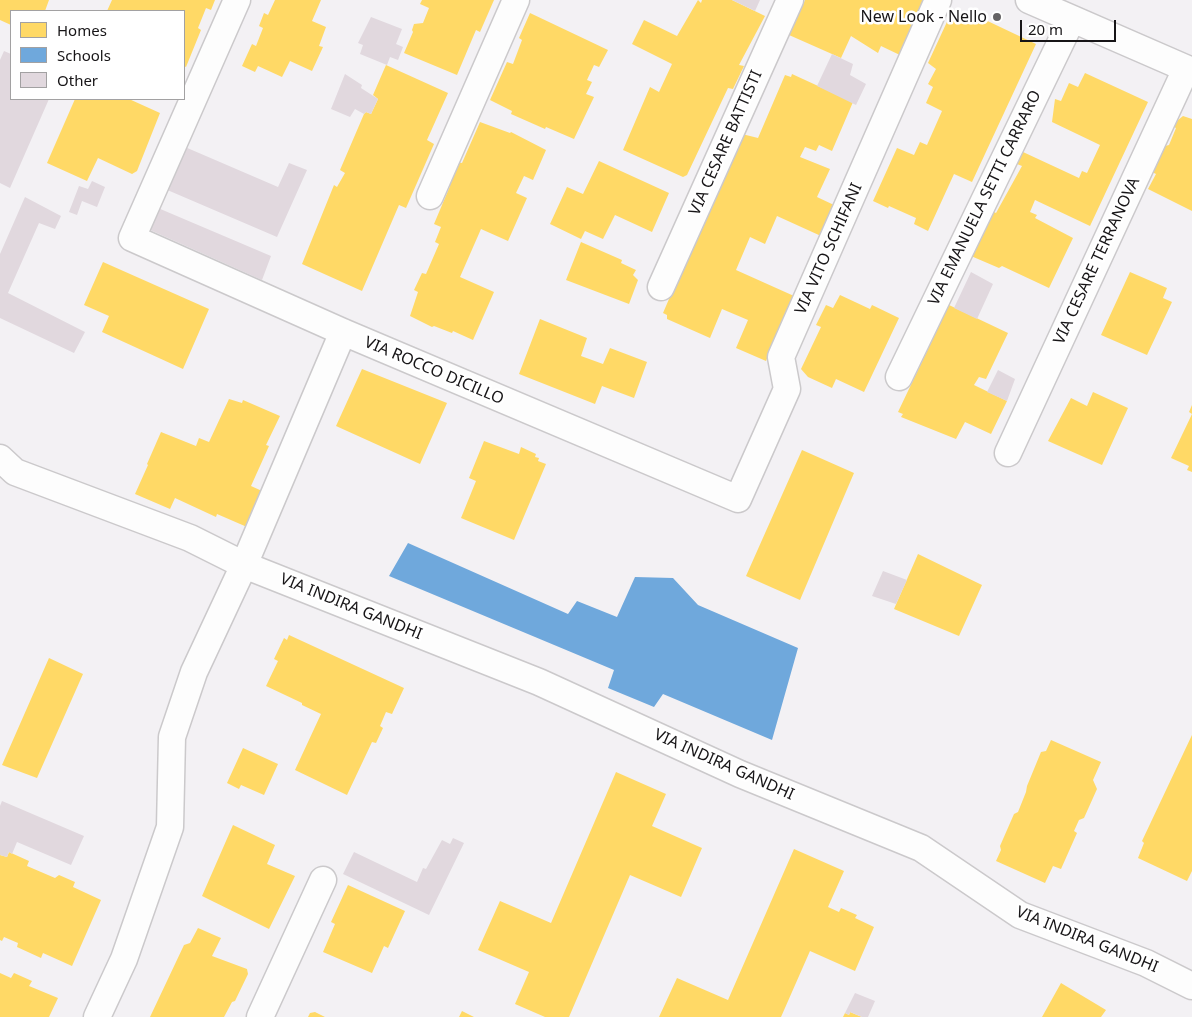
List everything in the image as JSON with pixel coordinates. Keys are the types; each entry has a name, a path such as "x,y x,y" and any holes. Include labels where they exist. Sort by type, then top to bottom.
{"street":[{"name":"VIA ROCCO DICILLO","path":"236,0 132,238 343,332 738,499"},
{"path":"430,196 516,0"},
{"name":"VIA CESARE BATTISTI","path":"661,287 790,0"},
{"name":"VIA VITO SCHIFANI","path":"738,499 787,389 781,357 938,0"},
{"path":"1029,0 1189,70"},
{"name":"VIA EMANUELA SETTI CARRARO","path":"899,377 1072,19"},
{"name":"VIA CESARE TERRANOVA","path":"1008,453 1189,70"},
{"path":"97,1017 124,959 170,827 172,737 194,672 244,565 343,332"},
{"name":"VIA INDIRA GANDHI","path":"0,458 15,472 190,538 244,565 539,682 740,774 921,848 1020,915 1146,963 1192,986"},
{"path":"260,1017 323,880"}],"building: Homes":[{"path":"0,0 49,0 45,10 10,10 10,25 0,20"},
{"path":"112,0 215,0 211,10 206,8 198,28 201,30 186,67 185,10 107,10"},
{"path":"275,0 321,0 312,21 326,27 319,46 323,47 312,71 290,61 282,77 258,66 255,72 242,66 252,44 256,46 263,28 259,26 264,13 268,15"},
{"path":"422,0 494,0 480,32 476,30 457,75 404,53 413,32 414,24 423,23 429,8 420,4"},
{"path":"698,0 701,3 702,0 732,0 765,16 739,65 744,66 733,89 728,88 687,175 683,177 623,150 650,87 659,92 672,64 632,44 644,20 677,36"},
{"path":"805,0 928,0 902,56 881,46 878,53 851,36 841,58 789,35"},
{"path":"952,11 975,21 977,16 1036,44 972,182 954,174 928,231 914,224 916,218 873,201 897,148 914,155 920,142 927,145 942,111 926,103 933,87 928,84 936,69 928,63"},
{"path":"530,13 608,50 599,67 594,65 587,80 592,82 586,94 594,97 574,139 511,114 512,111 490,100 507,62 513,64 522,40 519,38"},
{"path":"386,65 448,93 427,140 434,144 406,208 399,205 362,291 302,264 334,185 337,187 345,173 340,170 364,114 366,112 371,114 378,99 373,95"},
{"path":"1085,73 1148,102 1090,226 1035,200 1030,212 1037,215 1035,218 1073,238 1049,288 1002,266 999,268 971,256 992,211 996,213 1022,166 1017,164 1023,152 1079,178 1082,171 1087,173 1100,145 1052,122 1055,99 1061,101 1069,83 1078,87"},
{"path":"792,74 853,102 832,151 819,145 816,151 805,147 800,157 830,169 817,197 834,205 821,236 777,216 765,244 750,237 736,270 794,296 766,361 736,348 748,320 722,309 710,338 667,319 667,315 663,313 739,136 742,134 758,138 785,75 791,77"},
{"path":"75,100 131,100 160,113 137,171 132,174 98,158 87,181 47,163"},
{"path":"1183,116 1192,119 1192,211 1148,189 1156,174 1152,172 1165,146 1169,145 1176,128 1174,127"},
{"path":"480,122 511,132 546,150 533,180 524,176 516,193 527,198 508,241 481,229 460,277 494,292 473,340 453,331 452,333 434,326 432,327 410,316 418,292 414,290 422,273 426,274 439,244 435,242 441,227 434,224 450,186 447,184 456,162 462,163"},
{"path":"599,161 669,193 652,232 615,215 603,239 585,231 581,239 550,224 567,187 583,194"},
{"path":"581,242 622,260 621,263 636,270 633,275 638,280 629,304 566,280"},
{"path":"103,262 209,309 183,369 102,332 109,316 84,305"},
{"path":"1130,272 1167,288 1163,298 1172,302 1147,355 1101,335"},
{"path":"840,295 870,309 872,305 899,318 864,392 836,379 832,388 808,377 801,369 821,327 816,325 826,305 833,308"},
{"path":"949,305 1008,333 986,379 979,377 974,385 1007,401 991,434 965,422 956,439 901,417 903,414 898,412"},
{"path":"540,319 587,338 581,356 603,364 610,348 647,362 634,398 602,386 595,404 519,374"},
{"path":"362,369 447,403 420,464 336,426"},
{"path":"1093,392 1128,408 1102,465 1048,441 1071,398 1087,406"},
{"path":"229,399 242,403 243,400 280,416 266,445 269,446 251,486 262,491 247,527 217,514 216,517 175,498 170,509 135,494 161,432 196,446 199,438 209,442"},
{"path":"1192,414 1192,472 1187,470 1189,466 1171,458"},
{"path":"484,441 519,454 521,447 536,454 535,457 539,458 538,461 546,464 514,540 461,518 476,481 469,478"},
{"path":"802,450 854,473 800,600 746,576"},
{"path":"918,554 982,585 959,636 894,609"},
{"path":"289,635 404,688 392,714 386,712 380,726 383,728 376,743 372,742 347,795 295,770 321,714 266,686 278,661 274,659 284,638 287,640"},
{"path":"49,658 83,674 37,778 2,765"},
{"path":"1192,735 1192,871 1187,881 1138,858 1144,843 1142,841"},
{"path":"1051,740 1101,762 1093,780 1097,789 1084,818 1079,820 1074,831 1077,833 1061,869 1053,866 1045,883 996,861 1001,850 1000,846 1014,814 1018,812 1041,752 1046,751"},
{"path":"243,748 278,764 264,795 241,785 239,789 227,783"},
{"path":"616,772 666,794 652,826 702,848 681,897 630,875 569,1017 545,1017 515,1004 529,972 478,950 500,901 551,923"},
{"path":"233,825 275,845 267,864 295,876 269,929 202,896"},
{"path":"794,849 844,871 828,907 839,912 841,908 857,915 855,918 874,927 855,971 810,951 781,1017 659,1017 677,978 728,1000"},
{"path":"9,852 29,861 27,866 55,878 59,875 75,882 73,887 101,900 72,966 43,953 41,958 17,947 18,943 4,937 2,941 0,940 0,855 7,857"},
{"path":"348,885 405,911 388,948 384,946 372,973 323,952 335,924 331,922"},
{"path":"198,928 221,938 212,956 247,969 248,974 235,1001 232,1002 224,1017 150,1017 184,945 190,943"},
{"path":"0,973 11,978 14,973 32,981 29,986 58,998 49,1017 0,1017"},
{"path":"1061,983 1106,1010 1101,1017 1042,1017"},
{"path":"462,1011 474,1017 459,1017"},
{"path":"315,1012 325,1017 308,1017 310,1013"},
{"path":"850,1012 862,1017 843,1017 845,1013 849,1015"}],"building: Schools":[{"path":"408,543 568,614 577,601 617,617 635,577 673,578 698,605 798,648 772,740 663,694 654,707 608,688 614,670 389,576"}],"building: Other":[{"path":"732,0 760,0 755,11"},
{"path":"371,17 402,29 396,44 403,47 398,60 390,57 387,65 360,54 363,45 358,43"},
{"path":"4,51 10,54 10,100 49,100 10,188 0,183 0,60"},
{"path":"832,54 853,64 850,75 866,84 856,105 817,86"},
{"path":"345,74 378,99 371,114 366,112 364,114 355,109 350,117 331,109"},
{"path":"185,147 278,187 289,163 307,170 277,237 165,189"},
{"path":"92,181 105,187 97,207 82,201 77,215 69,212 79,186 88,189"},
{"path":"25,197 61,216 55,229 39,223 8,293 85,332 74,353 0,318 0,254"},
{"path":"158,208 271,256 262,280 148,229"},
{"path":"971,272 993,284 977,319 954,308"},
{"path":"998,370 1015,379 1007,401 987,392"},
{"path":"883,571 907,580 896,604 872,596"},
{"path":"2,801 84,836 71,865 17,842 12,854 9,852 7,857 0,855 0,806"},
{"path":"453,838 464,843 429,915 343,874 354,852 417,882 423,868 426,869 442,840 450,844"},
{"path":"855,993 875,1001 868,1017 862,1017 850,1012 849,1015 845,1013"}],"place":[{"name":"New Look - Nello","path":"997,17"}]}
